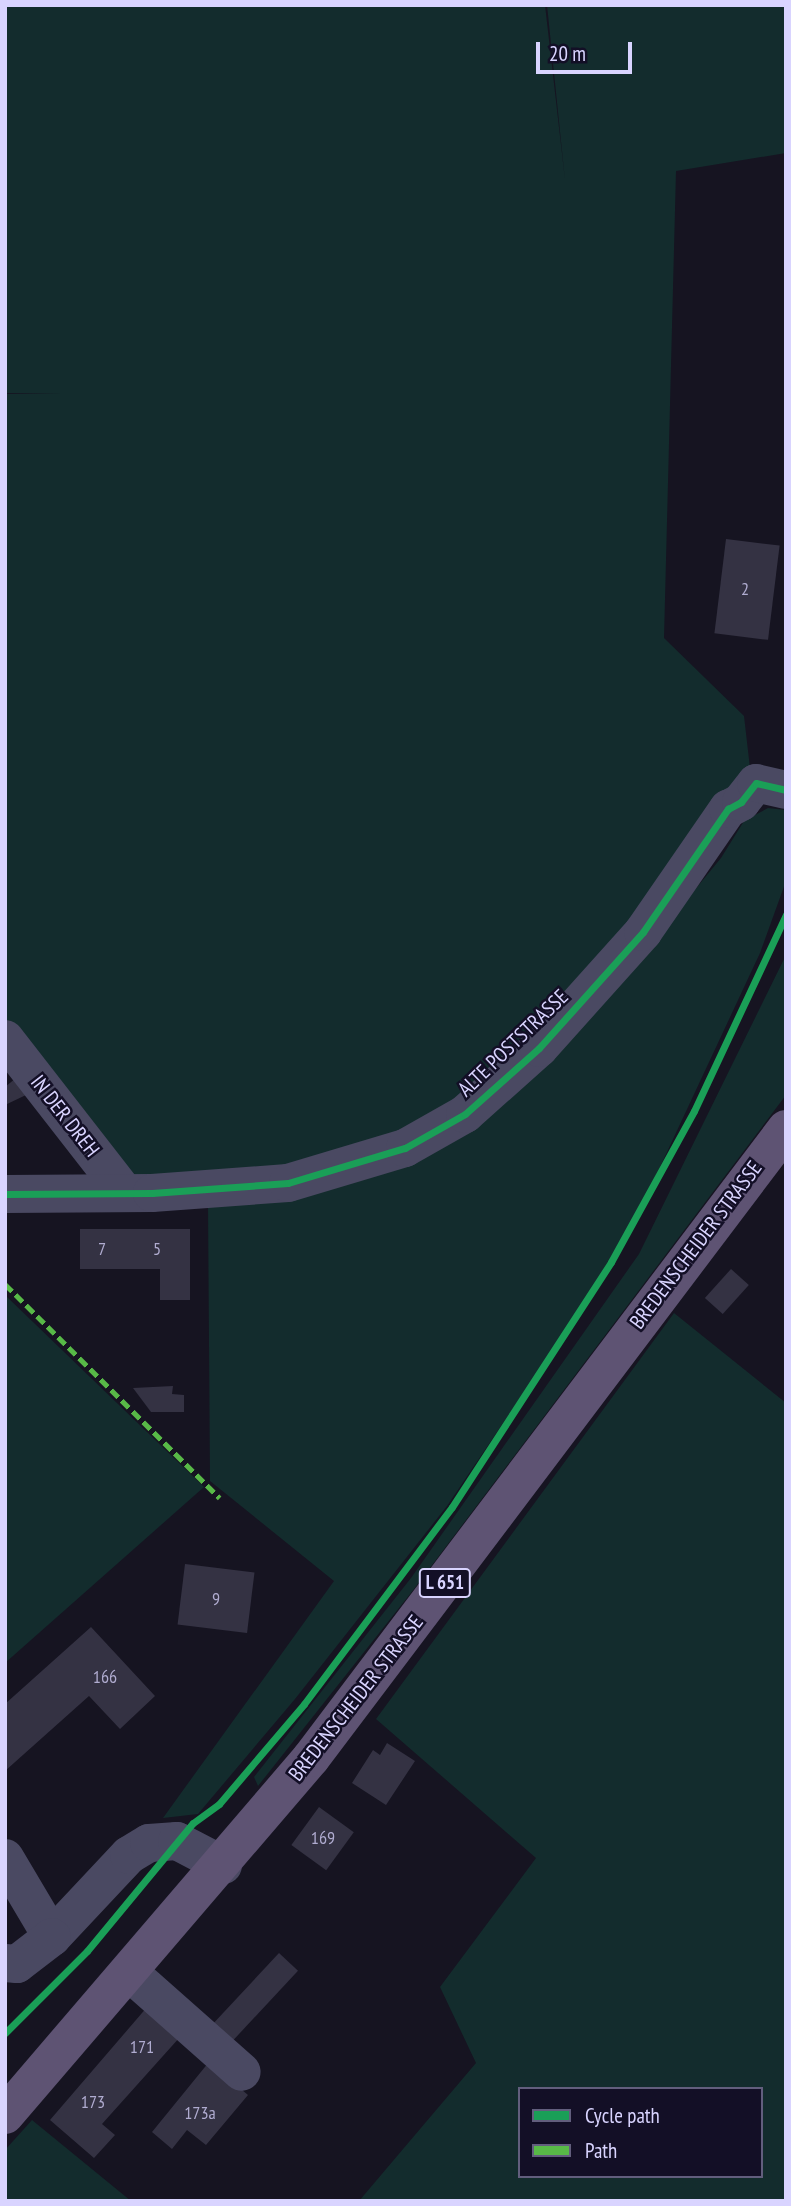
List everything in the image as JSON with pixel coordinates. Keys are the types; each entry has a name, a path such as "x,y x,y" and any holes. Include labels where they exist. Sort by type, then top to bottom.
{"main road":[{"name":"BREDENSCHEIDER STRASSE","path":"5,2115 223,1865 408,1633 658,1293 786,1129"}],"street":[{"name":"ALTE POSTSTRASSE","path":"5,1194 125,1193 310,1179 405,1148 465,1114 539,1048 621,959 728,809 741,802 756,783 783,789"},
{"name":"IN DER DREH","path":"5,1039 125,1193"},
{"path":"5,1963 17,1964 52,1937 129,1855 149,1843 177,1841 223,1865"},
{"path":"5,1858 52,1937"},
{"path":"130,1973 242,2072"}],"green space":[{"path":"5,5 545,5 565,180 547,5 786,5 786,153 676,171 664,638 744,716 750,768 595,977 434,1124 310,1170 130,1176 5,1027 5,394 62,393 5,393"},
{"path":"768,808 786,810 786,881 760,953 624,1244 447,1506 295,1699 198,1814 163,1818 334,1581 210,1481 208,1205 378,1170 674,915 721,858 744,821"},
{"path":"786,955 786,1095 414,1589 258,1786 254,1777 411,1578 639,1254"},
{"path":"5,1295 204,1487 5,1663"},
{"path":"674,1313 786,1403 786,2201 359,2201 476,2063 440,1987 536,1858 376,1719"},
{"path":"32,2120 131,2201 5,2201 5,2150"}],"building":[{"path":"726,539 780,546 768,640 714,633"},
{"path":"16,1078 26,1095 5,1105 5,1087"},
{"path":"80,1229 190,1229 190,1300 160,1300 160,1269 80,1269"},
{"path":"731,1269 749,1285 723,1314 705,1298"},
{"path":"173,1386 172,1394 184,1395 184,1412 151,1412 133,1388"},
{"path":"185,1564 254,1573 247,1633 178,1625"},
{"path":"91,1627 155,1696 120,1729 89,1696 5,1771 5,1704"},
{"path":"387,1743 415,1761 386,1805 352,1783 373,1750 380,1755"},
{"path":"319,1807 354,1832 326,1870 291,1845"},
{"path":"279,1953 298,1971 233,2041 214,2023"},
{"path":"148,2006 180,2037 102,2124 115,2135 94,2158 50,2120"},
{"path":"209,2062 248,2095 206,2145 187,2130 172,2149 152,2132"}],"marked path":[{"path":"5,1284 220,1498"}],"cycle path":[{"path":"5,1194 152,1193 288,1183 405,1148 465,1114 539,1048 643,932 728,809 741,802 756,783 786,790"},
{"path":"5,2033 87,1951 193,1823 219,1804 304,1704 452,1507 611,1262 694,1111 786,915"}]}
